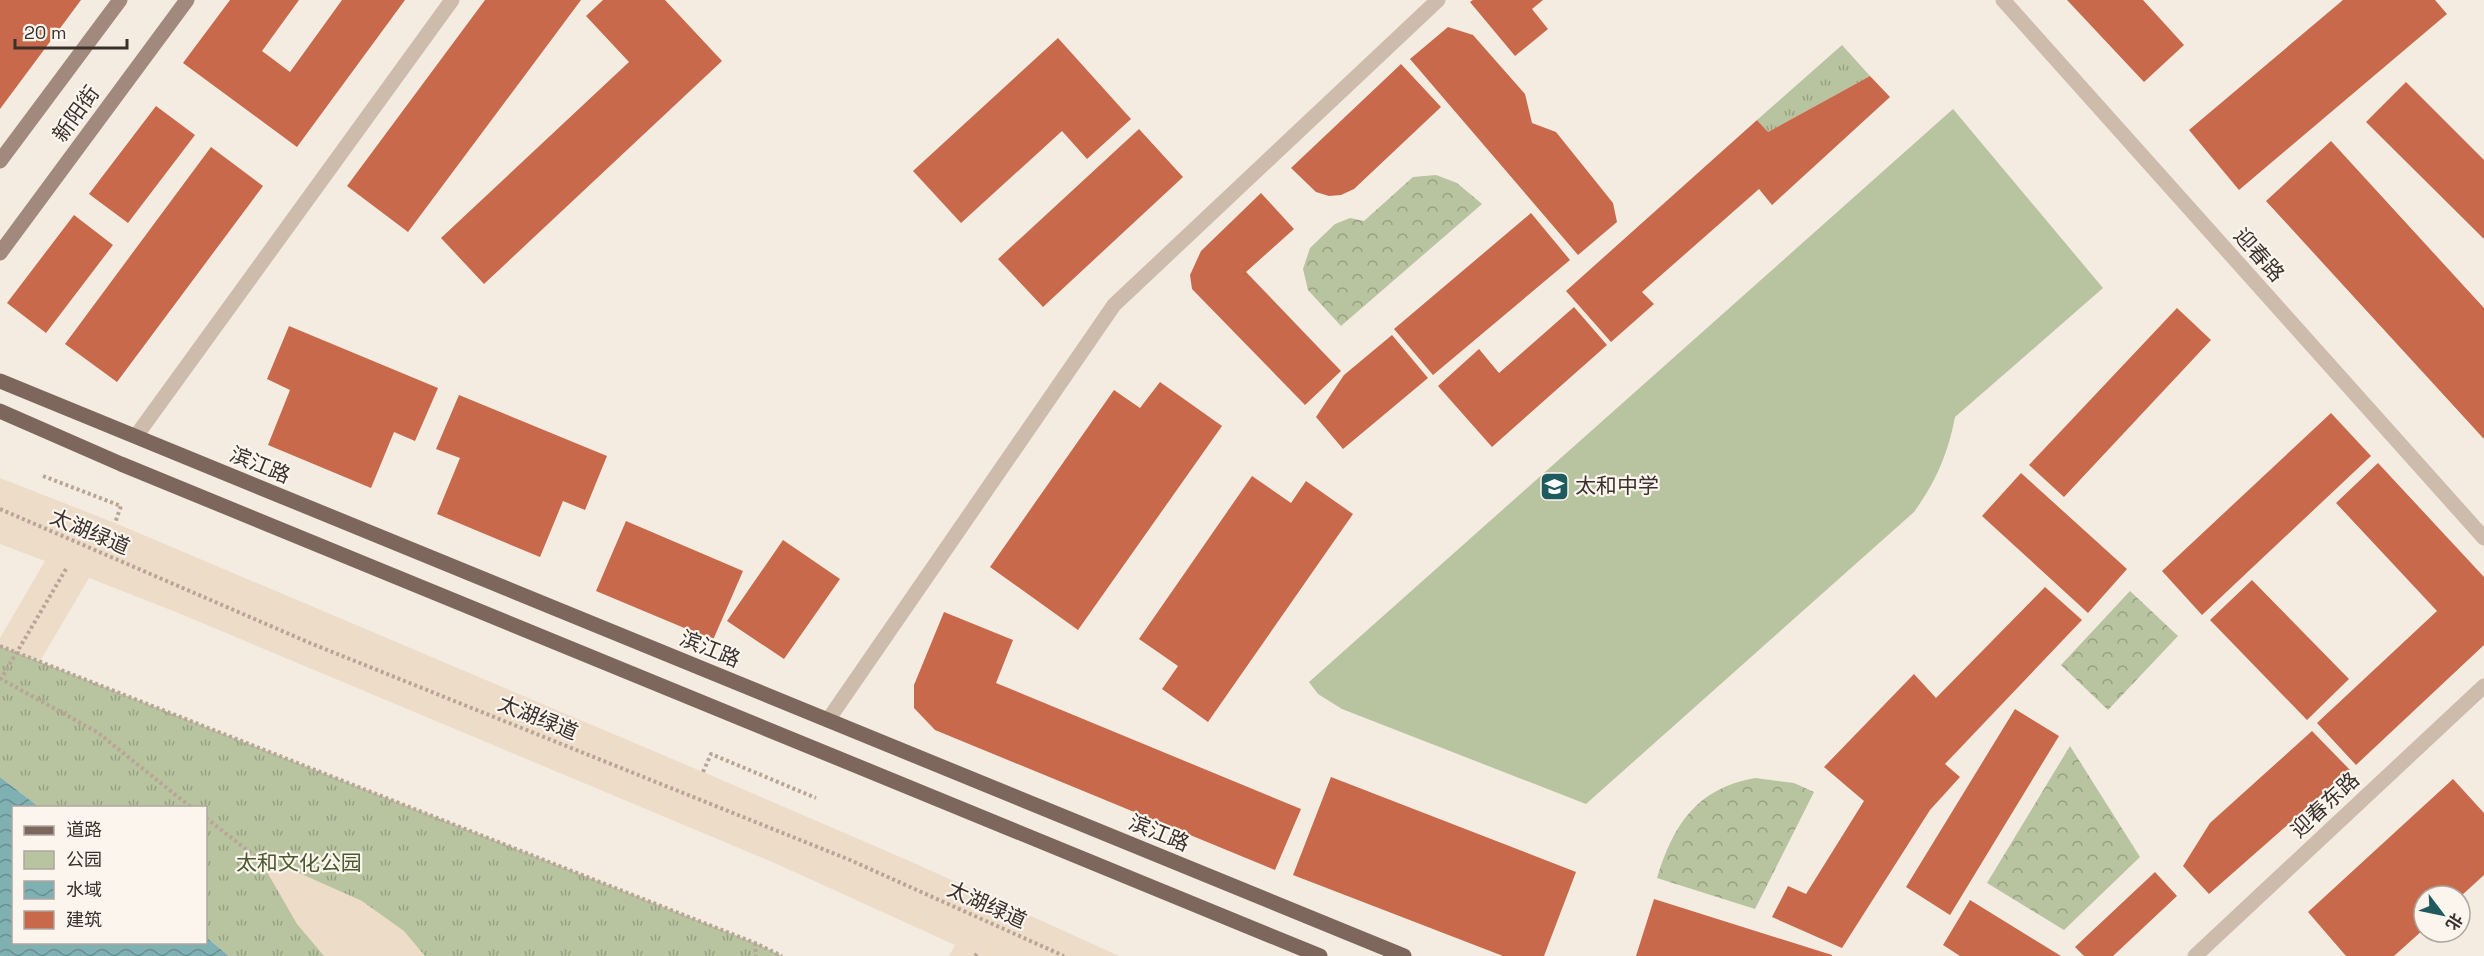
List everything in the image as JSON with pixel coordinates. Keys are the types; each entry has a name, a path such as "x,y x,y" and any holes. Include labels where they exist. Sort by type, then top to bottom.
{"main road":[{"name":"新阳街","path":"0,161 120,0"},
{"name":"新阳街","path":"0,254 187,0"},
{"name":"滨江路","path":"0,381 1404,956"},
{"path":"0,411 121,464 1320,956"}],"street":[{"path":"136,436 452,0"},
{"path":"828,720 1114,305 1438,0"},
{"name":"迎春路","path":"2003,0 2484,538"},
{"name":"迎春东路","path":"2195,956 2484,686"}],"path":[{"path":"43,476 121,506 115,523"},
{"name":"太湖绿道","path":"0,510 310,643 850,860 1064,956"},
{"path":"66,569 1,679 97,732 191,806"},
{"path":"0,646 755,943 782,956"},
{"path":"703,772 711,754 816,798"},
{"path":"207,819 260,860"},
{"path":"755,943 756,956"}],"green space":[{"path":"1842,45 1870,76 1768,132 1757,120"},
{"path":"1953,109 2103,288 1955,417 1940,467 1929,490 1914,512 1586,804 1342,709 1318,694 1309,682"},
{"path":"1436,175 1457,183 1482,204 1341,326 1308,290 1303,269 1310,248 1335,224 1350,218 1364,221 1413,177"},
{"path":"2130,591 2178,636 2108,710 2061,665"},
{"name":"太和文化公园","path":"0,646 755,943 782,956 229,956 207,938 207,806 38,806 0,777"},
{"path":"2070,746 2140,857 2064,930 1987,883"},
{"path":"1755,778 1794,783 1814,792 1755,909 1657,878 1671,841 1690,812 1717,790"}],"shaded area":[{"path":"0,478 115,523 703,772 914,863 1119,956 949,956 955,945 777,864 176,612 89,578 40,661 0,646 0,638 45,561 0,544"},
{"path":"260,860 297,872 362,901 404,931 425,956 324,956 297,924"}],"water":[{"path":"0,777 38,806 12,806 12,944 207,944 207,938 229,956 0,956"}],"building":[{"path":"0,0 81,0 0,109"},
{"path":"230,0 299,0 262,51 290,72 342,0 405,0 297,147 183,63"},
{"path":"485,0 581,0 408,232 347,186"},
{"path":"603,0 665,0 722,61 484,284 441,238 629,62 586,16"},
{"path":"1473,0 1543,0 1532,9 1548,29 1515,56 1470,2"},
{"path":"2067,0 2143,0 2184,45 2144,82"},
{"path":"2343,0 2435,0 2447,14 2239,190 2189,130"},
{"path":"1448,27 1473,35 1525,94 1532,123 1556,132 1613,203 1617,222 1578,255 1410,59"},
{"path":"1058,38 1131,119 1087,159 1062,131 961,223 913,171"},
{"path":"1401,64 1441,107 1354,189 1341,195 1329,196 1316,192 1291,168"},
{"path":"1870,76 1890,97 1772,205 1759,189 1642,292 1654,304 1611,342 1566,291 1757,120 1768,132"},
{"path":"2406,82 2484,160 2484,239 2366,122"},
{"path":"156,106 195,135 128,223 89,194"},
{"path":"1139,129 1183,177 1043,307 998,259"},
{"path":"2331,141 2484,308 2484,439 2266,201"},
{"path":"211,147 263,186 117,382 65,344"},
{"path":"1261,193 1294,229 1246,272 1341,371 1305,405 1192,289 1190,275 1201,251"},
{"path":"1531,213 1570,260 1433,375 1394,329"},
{"path":"74,215 113,245 46,333 7,303"},
{"path":"1574,307 1607,345 1492,447 1438,386 1479,349 1499,373"},
{"path":"2177,308 2211,340 2064,497 2029,465"},
{"path":"289,326 438,388 415,441 394,432 371,488 268,445 290,390 267,379"},
{"path":"1392,335 1428,378 1343,449 1316,417 1344,375"},
{"path":"1160,382 1222,426 1078,630 990,567 1114,390 1140,408"},
{"path":"459,395 607,456 585,510 563,501 540,557 437,514 460,458 436,449"},
{"path":"2331,413 2371,456 2202,615 2162,571"},
{"path":"2378,463 2484,577 2484,645 2356,765 2317,723 2437,611 2336,503"},
{"path":"2021,473 2127,569 2088,613 1982,516"},
{"path":"1252,476 1291,503 1306,481 1353,514 1208,722 1162,689 1178,666 1139,639"},
{"path":"626,521 743,571 713,640 596,591"},
{"path":"783,540 840,579 784,659 727,621"},
{"path":"2252,580 2349,679 2307,720 2210,620"},
{"path":"2045,587 2082,620 1945,764 1960,777 1930,810 1842,948 1772,917 1788,886 1806,894 1864,801 1824,767 1914,674 1936,698"},
{"path":"944,612 1013,640 996,683 1301,809 1275,870 935,730 914,708 914,685"},
{"path":"2015,709 2059,736 1950,915 1906,887"},
{"path":"2312,731 2350,770 2209,894 2183,866 2210,823"},
{"path":"1331,777 1576,872 1544,956 1503,956 1293,875"},
{"path":"2453,779 2484,813 2484,875 2472,886 2472,884 2412,884 2412,940 2394,956 2346,956 2308,912"},
{"path":"2155,872 2177,896 2113,956 2084,956 2075,947"},
{"path":"1654,899 1832,955 1832,956 1636,956"},
{"path":"1970,900 2061,956 1960,956 1943,945"}],"place":[{"name":"太和中学","path":"1554,486"}]}
